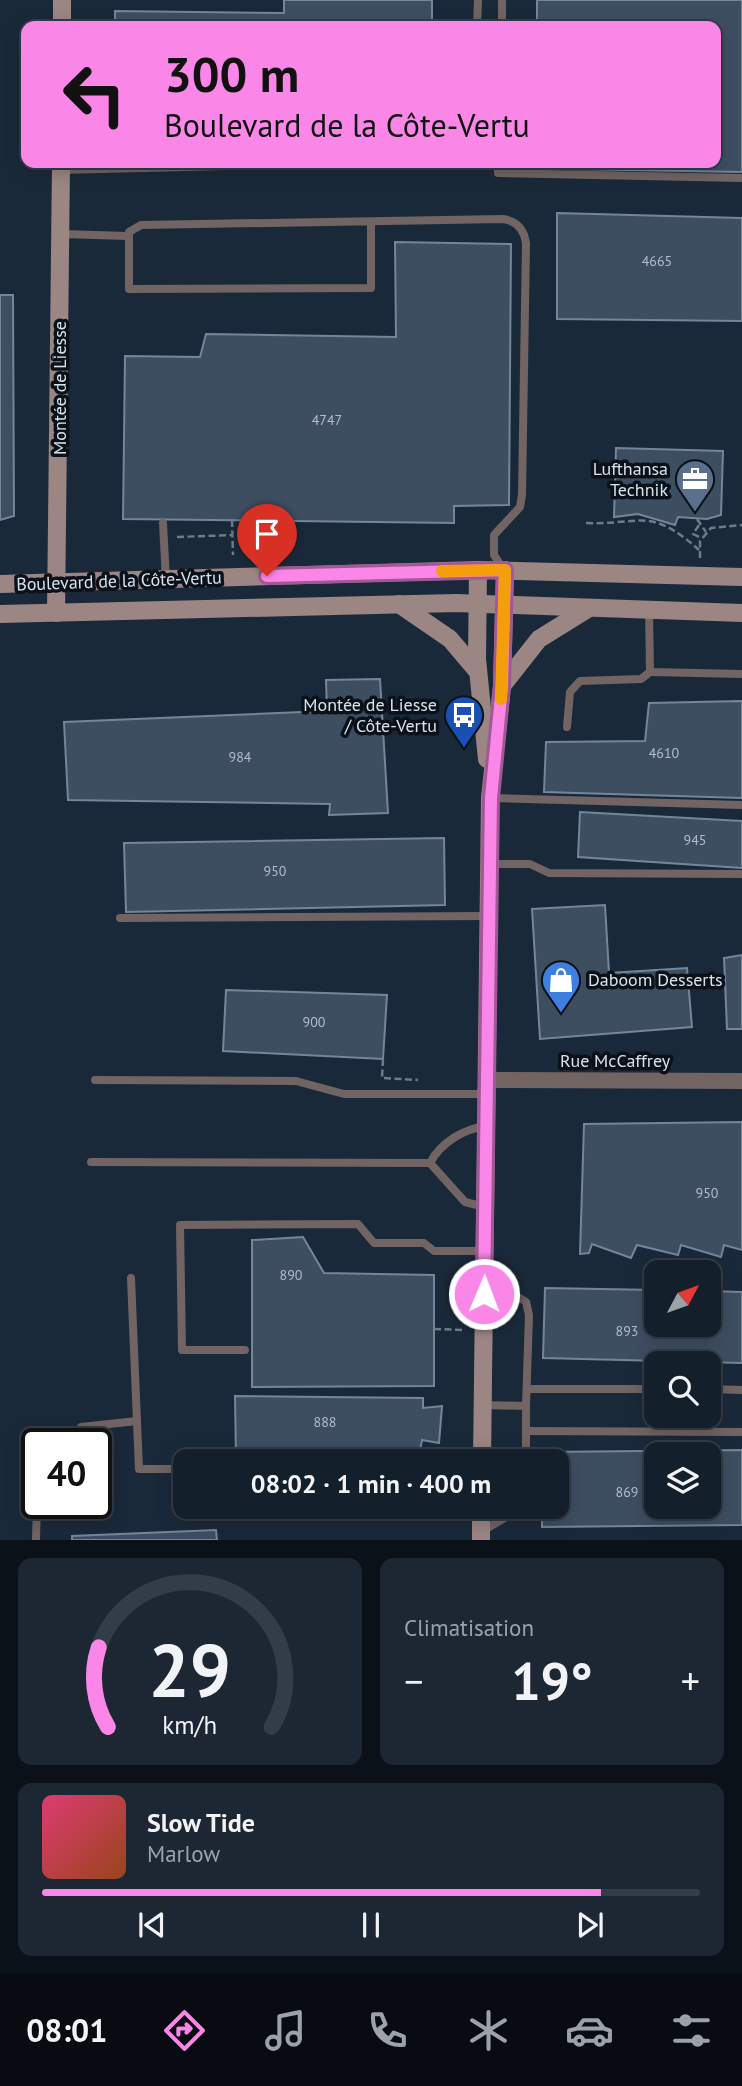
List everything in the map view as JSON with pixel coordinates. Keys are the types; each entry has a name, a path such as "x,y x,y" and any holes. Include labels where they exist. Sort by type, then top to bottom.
{"street":[{"path":"62,0 62,21"},
{"name":"Montée de Liesse","path":"56,613 61,168"},
{"path":"482,1449 491,798 502,686 505,605 499,563"},
{"name":"Boulevard de la Côte-Vertu","path":"0,584 58,585 478,570 499,563 742,577"},
{"path":"478,570 478,672 491,798"},
{"path":"398,604 450,639 478,672"},
{"name":"Boulevard de la Côte-Vertu","path":"0,614 398,604 742,613"},
{"path":"502,686 534,643 589,608"},
{"name":"Rue McCaffrey","path":"487,1087 742,1081"}],"lane":[{"path":"477,21 478,0"},
{"path":"502,0 502,21"},
{"path":"498,168 498,173 742,178"},
{"path":"371,222 372,288 130,289 128,236 130,229 141,225 503,219 515,222 524,231 522,502 495,531 499,563"},
{"path":"61,234 128,236"},
{"path":"163,523 166,581"},
{"path":"649,610 650,672"},
{"path":"567,727 570,692 580,681 641,679 650,672 742,674"},
{"path":"491,798 742,805"},
{"path":"490,864 530,864 549,873 742,874"},
{"path":"120,918 489,916"},
{"path":"95,1080 296,1081 344,1094 487,1087"},
{"path":"91,1163 430,1163 461,1133 486,1126"},
{"path":"430,1163 466,1202 485,1207"},
{"path":"245,1350 182,1350 180,1225 358,1224 374,1243 424,1243 433,1251 485,1251"},
{"path":"131,1278 139,1469 173,1469"},
{"path":"484,1294 515,1295 526,1302 529,1315 526,1449"},
{"path":"527,1389 644,1389"},
{"path":"721,1389 742,1390"},
{"path":"483,1405 526,1406"},
{"path":"80,1428 137,1421"},
{"path":"526,1431 742,1432"},
{"path":"36,1540 37,1519"},
{"path":"481,1536 506,1519"}],"path":[{"path":"698,519 699,525 706,532"},
{"path":"232,520 233,555"},
{"path":"586,523 647,520 676,531 699,550"},
{"path":"699,525 693,534 701,538"},
{"path":"701,561 701,538 706,532 718,525 742,525"},
{"path":"185,536 233,535"},
{"path":"383,1059 382,1078 418,1080"},
{"path":"434,1329 465,1330"}],"building":[{"path":"284,0 432,0 432,21 115,21 115,11 284,13"},
{"path":"537,0 742,0 742,172 511,168 721,168 721,21 537,21"},
{"path":"557,213 742,218 742,321 557,319"},
{"path":"395,242 511,244 509,505 454,506 454,523 123,519 125,356 200,357 206,334 396,337"},
{"path":"0,295 13,295 14,516 0,520"},
{"path":"616,448 723,451 721,515 707,519 678,517 675,525 638,514 614,517"},
{"path":"380,679 388,813 329,815 330,804 68,800 64,722 327,711 326,680"},
{"path":"742,701 742,798 544,792 546,742 645,741 649,703"},
{"path":"580,812 742,821 742,868 578,857"},
{"path":"444,838 445,905 126,912 124,843"},
{"path":"605,905 609,973 687,968 692,1027 540,1039 532,909"},
{"path":"742,955 742,1029 727,1029 724,958"},
{"path":"226,990 387,995 383,1059 223,1051"},
{"path":"742,1122 742,1250 724,1245 721,1257 681,1245 678,1255 637,1245 631,1258 592,1244 589,1253 580,1254 584,1124"},
{"path":"303,1237 324,1273 434,1275 434,1386 252,1387 252,1240"},
{"path":"545,1288 644,1290 644,1337 721,1337 721,1291 742,1292 742,1363 721,1362 721,1351 644,1351 644,1361 543,1358"},
{"path":"235,1396 423,1398 423,1408 442,1406 439,1443 422,1440 420,1449 236,1449"},
{"path":"721,1450 742,1450 742,1525 542,1527 542,1519 569,1519 569,1452 644,1451 644,1519 721,1519"},
{"path":"216,1530 217,1540 72,1540 72,1536"}],"slow traffic":[{"path":"442,571 505,570 501,699"}],"place":[{"name":"Lufthansa Technik","path":"695,513"},
{"name":"Montée de Liesse / Côte-Vertu","path":"464,749"},
{"name":"Daboom Desserts","path":"561,1014"}],"route":[{"path":"267,576 505,570 502,686 491,798 484,1294"}]}
